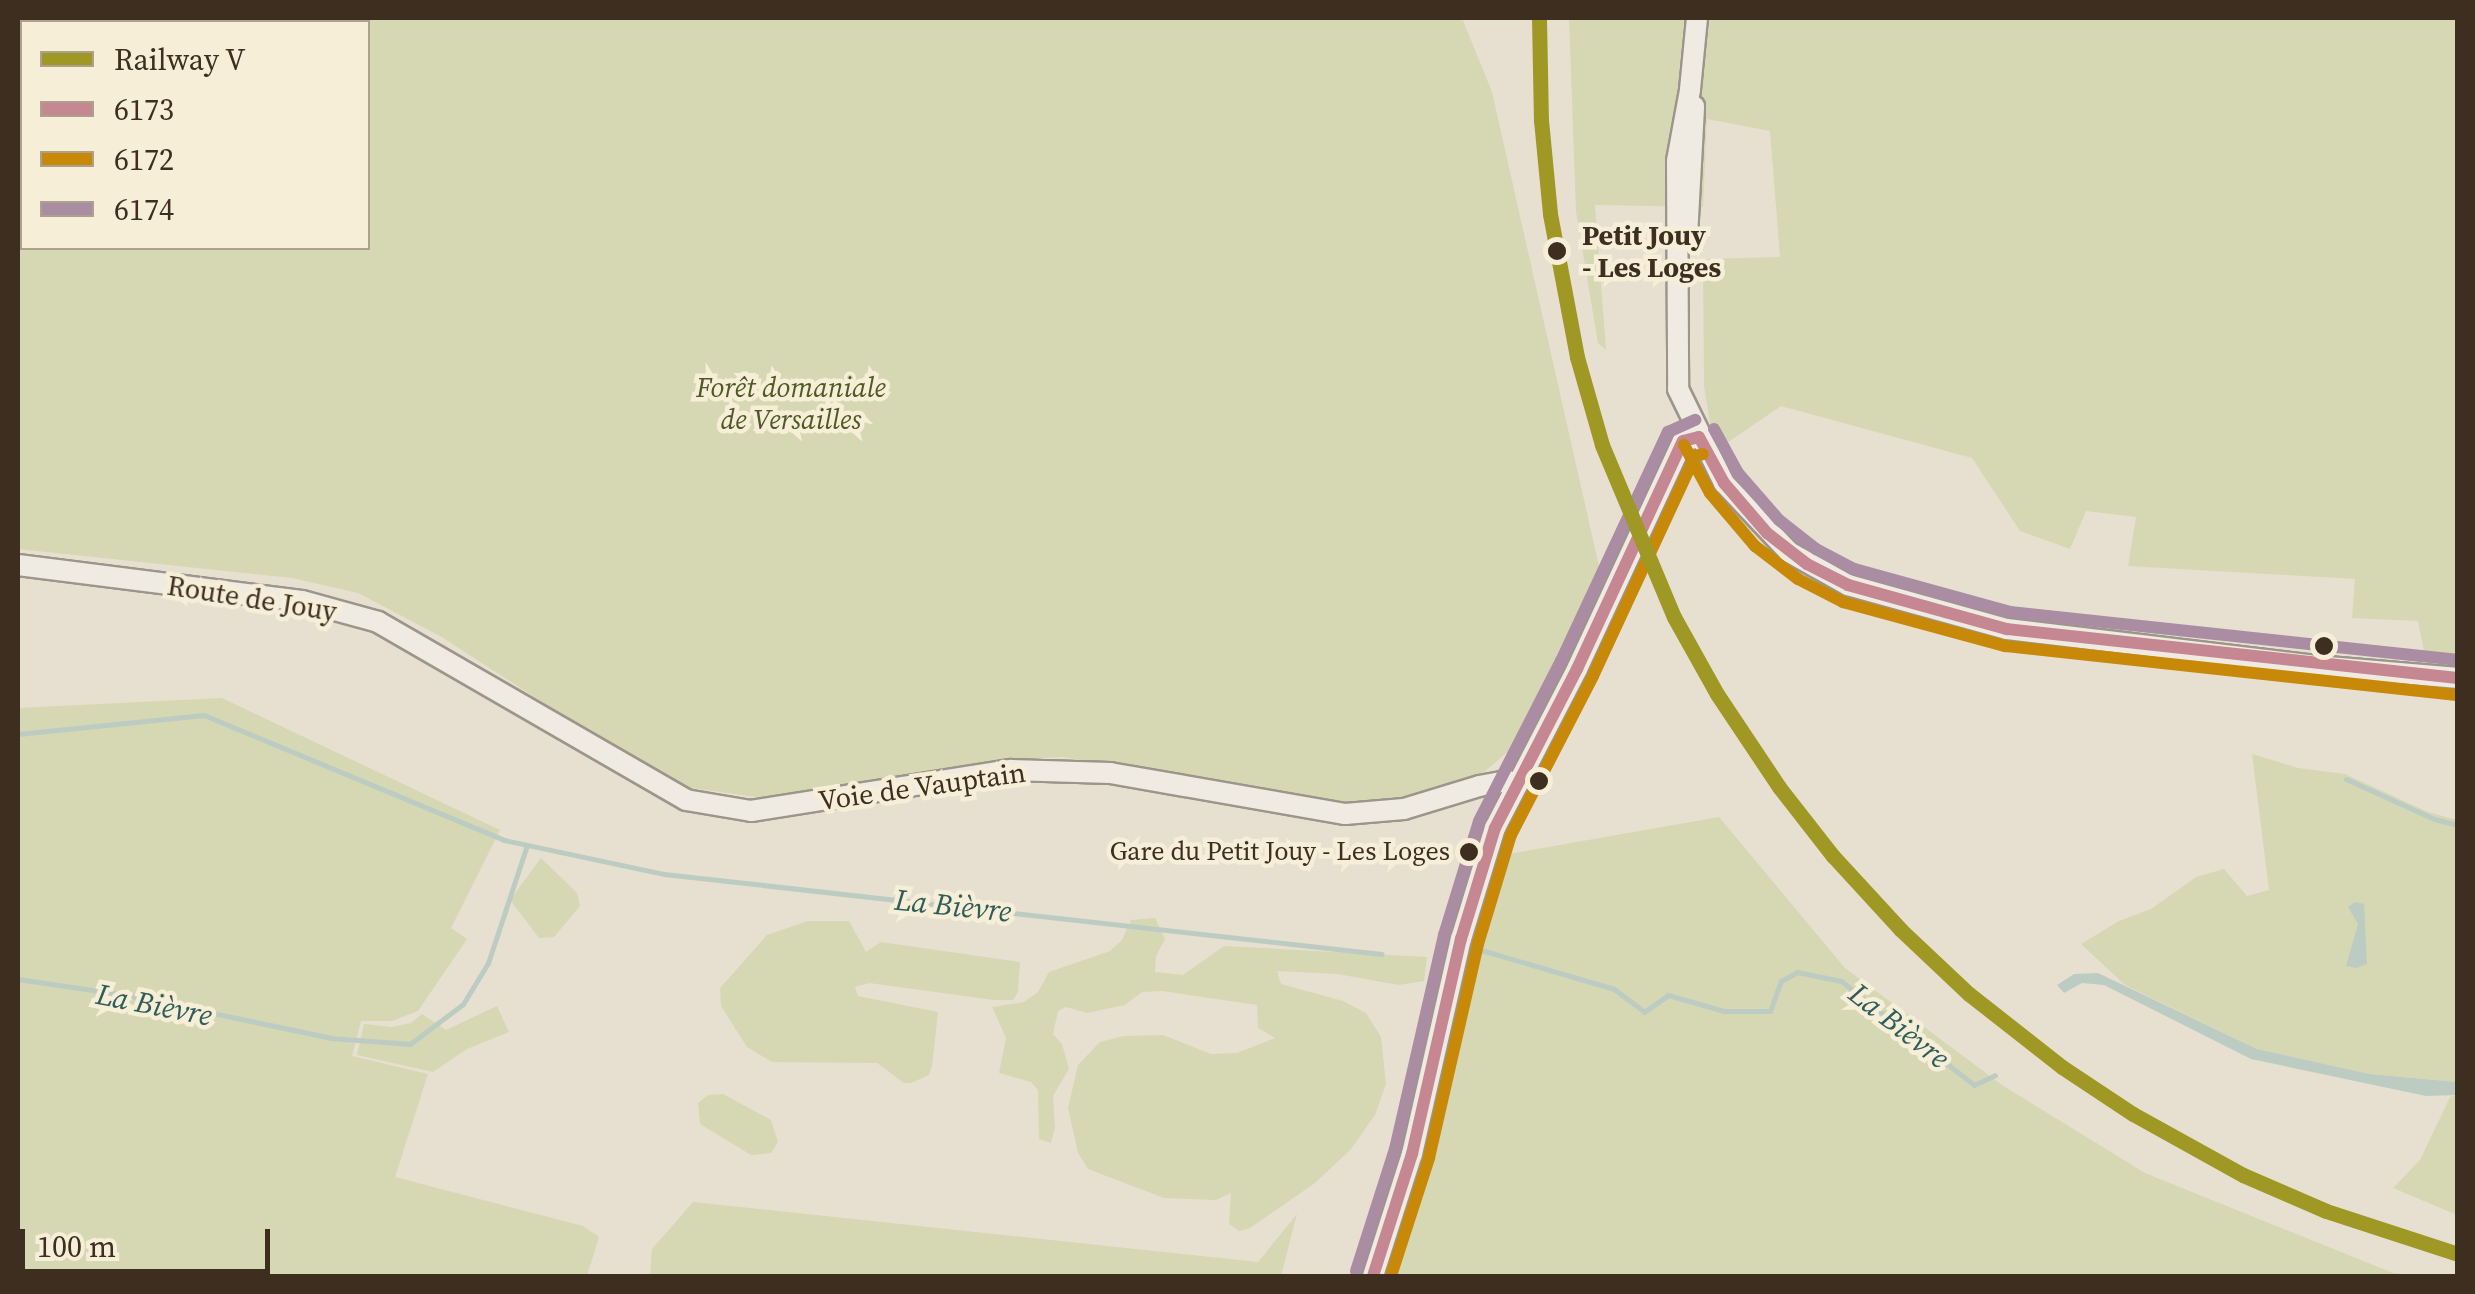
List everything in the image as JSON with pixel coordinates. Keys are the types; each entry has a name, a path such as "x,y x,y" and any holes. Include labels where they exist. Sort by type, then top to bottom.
{"street":[{"path":"1697,18 1690,90 1677,161 1678,385 1699,437 1724,483 1767,533 1807,564 1848,585 2007,629 2316,666 2458,678"},
{"path":"1373,1276 1412,1154 1482,866 1683,441 1699,437"},
{"name":"Route de Jouy","path":"18,565 302,601 378,622 576,738"},
{"name":"Voie de Vauptain","path":"576,738 686,800 751,811 1010,770 1110,772 1345,814 1404,808 1479,786 1508,782 1517,785"}],"green space":[{"name":"Forêt domaniale de Versailles","path":"18,18 1462,18 1492,92 1605,593 1532,731 1484,772 1419,797 1367,804 1327,801 1063,757 1019,759 762,798 685,787 624,755 440,636 358,593 292,578 18,549"},
{"path":"1569,18 2457,18 2457,662 2426,662 2418,621 2352,618 2355,579 2128,566 2136,517 2086,511 2070,549 2020,531 1972,458 1781,406 1721,447 1710,423 1704,386 1703,259 1780,257 1770,131 1707,119 1703,207 1595,205 1606,350 1598,343 1576,212"},
{"path":"222,698 500,830 451,928 467,939 418,1011 392,1021 361,1021 352,1056 428,1074 395,1177 583,1226 599,1237 587,1276 18,1276 18,708"},
{"path":"2252,754 2298,768 2345,774 2428,812 2457,820 2457,1082 2370,1074 2257,1049 2125,985 2081,944 2119,921 2151,909 2196,877 2224,869 2247,896 2269,890"},
{"path":"1719,817 1845,968 2002,1085 2145,1173 2393,1273 2421,1276 1390,1276 1503,855"},
{"path":"541,858 577,893 580,906 554,937 539,938 510,900"},
{"path":"1155,918 1165,939 1156,956 1155,972 1183,975 1224,946 1427,957 1424,981 1399,985 1337,974 1277,971 1281,984 1343,1001 1366,1013 1381,1037 1386,1084 1375,1115 1351,1149 1315,1183 1250,1228 1239,1231 1229,1224 1231,1193 1216,1200 1164,1198 1088,1169 1078,1153 1068,1108 1078,1065 1100,1042 1124,1036 1163,1035 1211,1054 1237,1053 1275,1038 1258,1028 1257,1005 1162,991 1142,992 1125,1005 1087,1013 1066,1007 1058,1011 1053,1034 1062,1044 1069,1069 1053,1096 1055,1128 1051,1143 1039,1139 1038,1090 1031,1082 999,1073 1006,1038 992,1007 1024,1002 1038,992 1049,972 1110,951 1122,940 1131,920"},
{"path":"808,921 849,921 866,952 881,942 1020,962 1018,992 1013,1000 994,1000 869,983 855,987 858,996 938,1012 929,1075 911,1083 904,1083 877,1063 772,1062 747,1047 721,1006 720,988 767,935"},
{"path":"497,1006 509,1032 467,1049 433,1072 357,1055 364,1024 392,1027 411,1023 422,1014 446,1030"},
{"path":"723,1094 771,1120 778,1142 771,1153 751,1155 700,1124 698,1103 708,1095"},
{"path":"2457,1095 2457,1215 2393,1188 2420,1160 2450,1097"},
{"path":"693,1202 1258,1262 1297,1214 1281,1276 650,1276 652,1249"}],"shaded area":[{"path":"2355,902 2364,904 2367,964 2356,968 2346,966 2358,924 2348,907"},
{"path":"2098,973 2257,1049 2370,1074 2457,1082 2457,1095 2426,1096 2251,1059 2104,985 2082,983 2064,993 2057,985 2074,974"}],"waterway":[{"name":"La Bièvre","path":"18,734 204,715 504,840 664,874 1382,954"},
{"path":"2346,779 2434,819 2458,825"},
{"name":"La Bièvre","path":"18,979 126,995 331,1038 410,1044 463,1004 488,963 527,845"},
{"name":"La Bièvre","path":"1481,950 1614,989 1644,1012 1668,995 1724,1011 1770,1011 1781,981 1797,972 1841,981 1974,1085 1995,1075"}],"rail line":[{"name":"V","path":"1539,18 1541,120 1550,214 1577,357 1602,445 1674,617 1717,694 1779,787 1833,856 1901,930 1969,994 2062,1067 2133,1114 2243,1175 2326,1211 2458,1254"}],"transit line":[{"name":"6174","path":"1356,1271 1395,1149 1444,935 1479,821 1561,661 1668,432 1695,420"},
{"name":"6174","path":"1714,429 1738,473 1779,520 1816,549 1854,569 2010,612 2458,660"},
{"name":"6173","path":"1699,437 1724,483 1767,533 1807,564 1848,585 2007,629 2458,678"},
{"name":"6173","path":"1373,1276 1412,1154 1461,939 1495,828 1577,669 1683,441 1699,437"},
{"name":"6172","path":"1684,445 1710,493 1755,546 1798,579 1843,602 2005,646 2457,695"},
{"name":"6172","path":"1391,1276 1429,1158 1478,944 1511,835 1593,676 1695,456 1703,454"}],"place":[{"name":"Petit Jouy - Les Loges","path":"1557,251"},
{"name":"Gare du Petit Jouy - Les Loges","path":"1469,852"}]}
